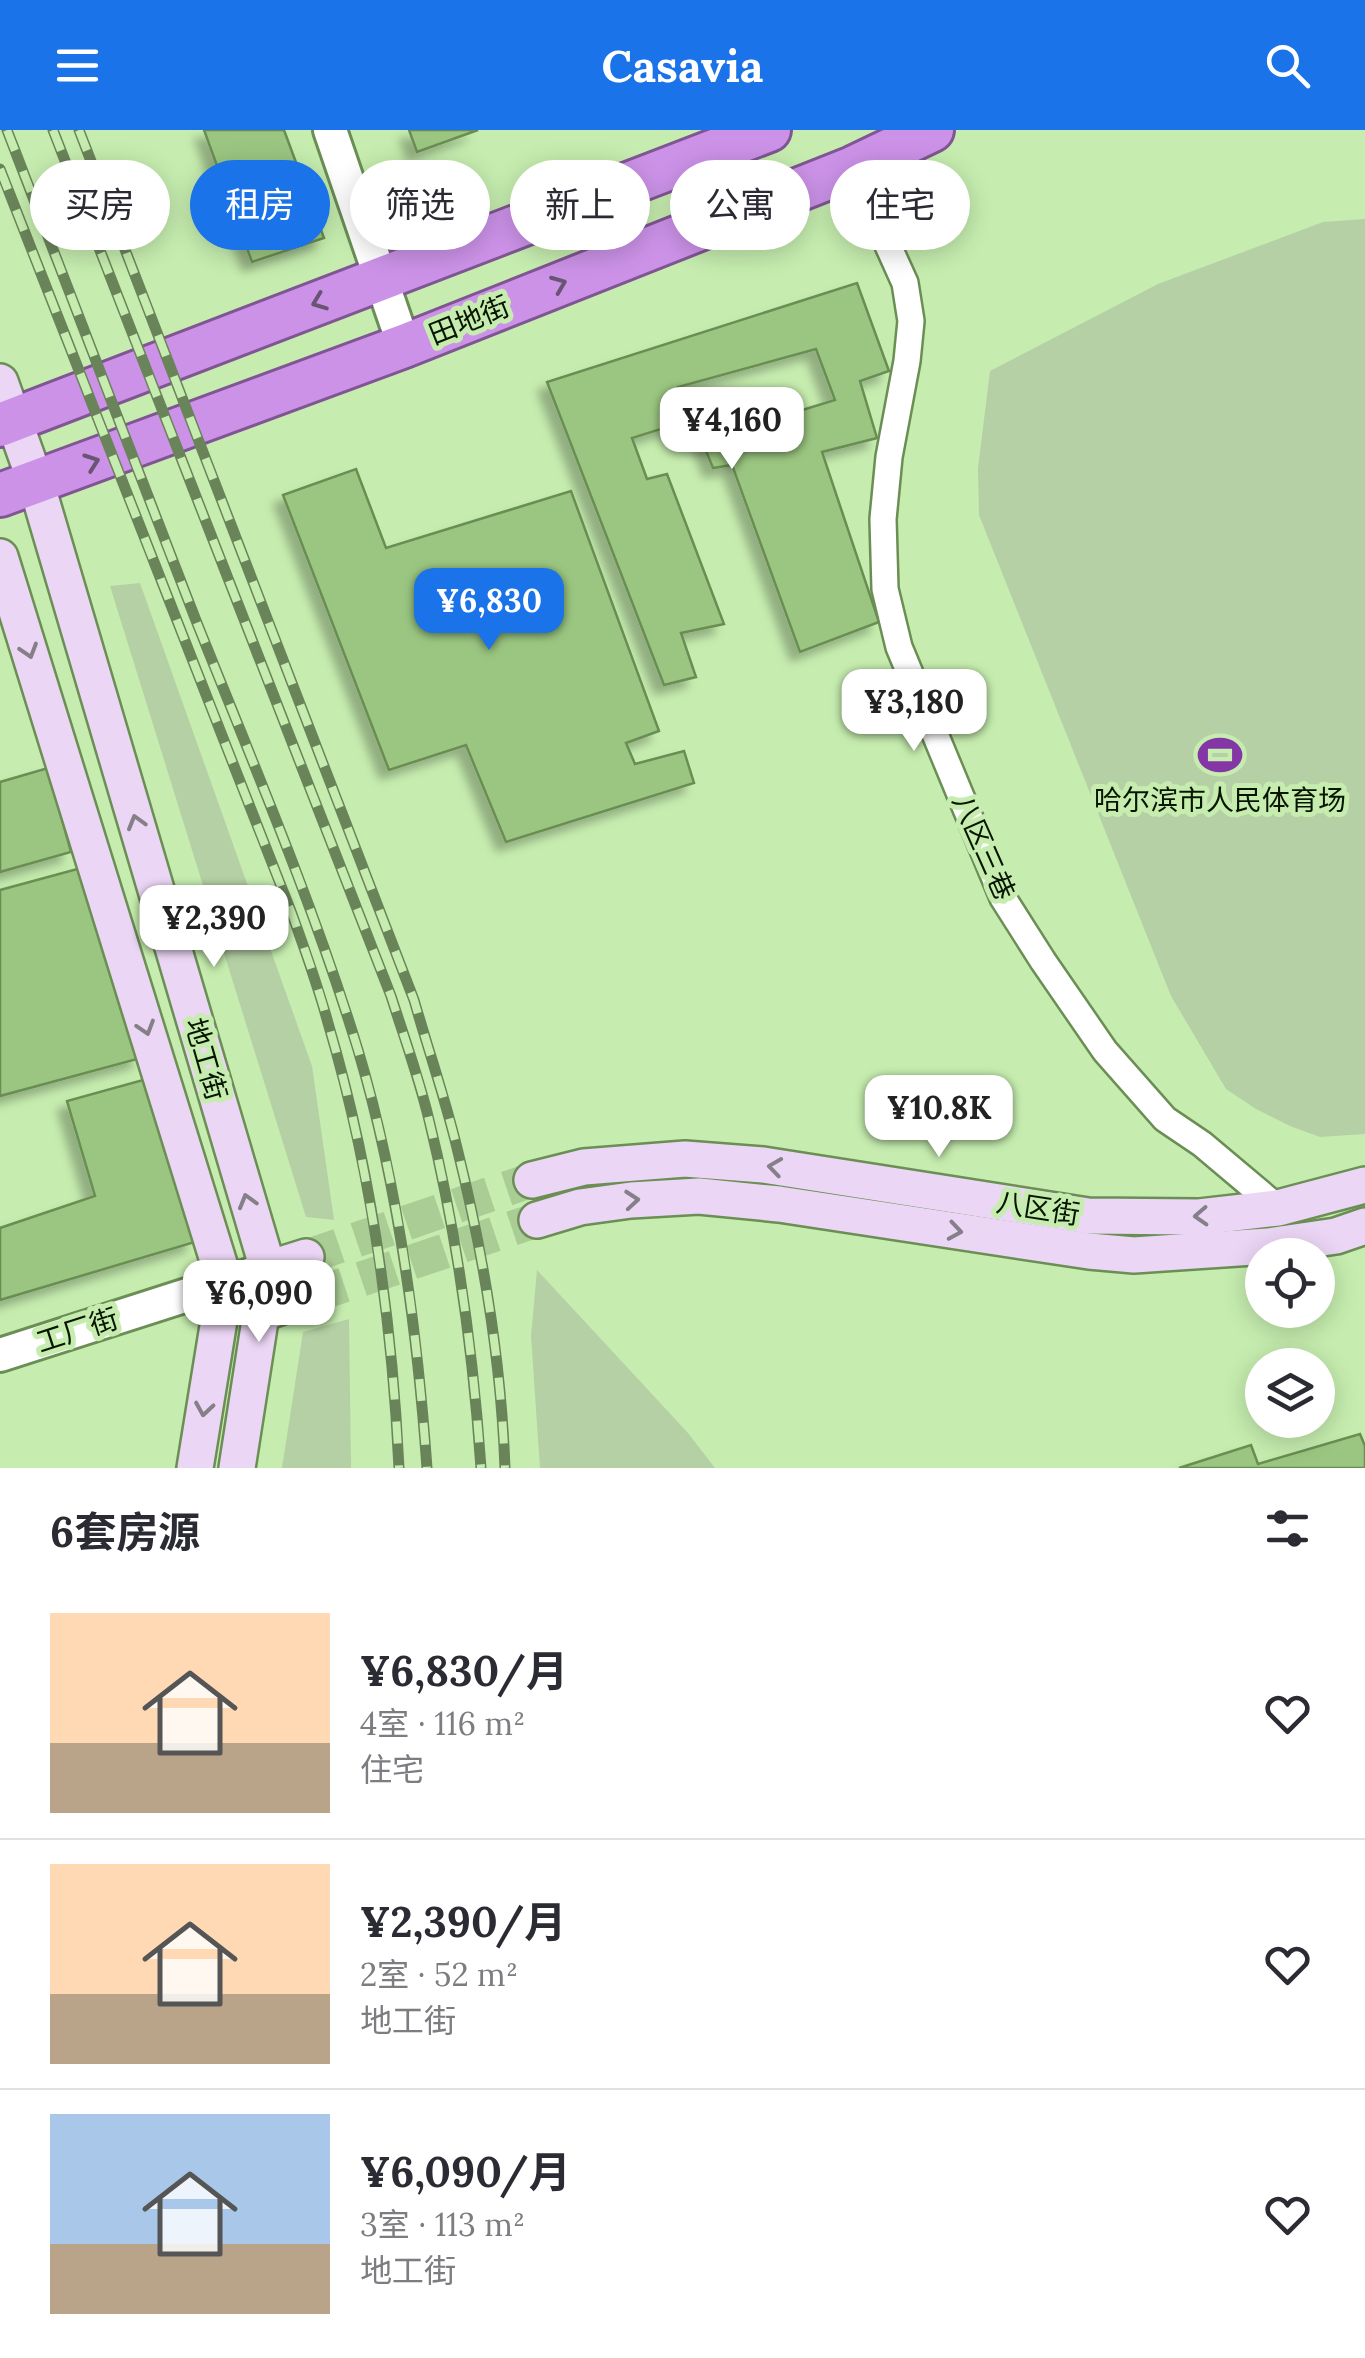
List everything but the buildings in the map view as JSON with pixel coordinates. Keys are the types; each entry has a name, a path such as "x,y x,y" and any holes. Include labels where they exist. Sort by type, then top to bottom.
{"highway":[{"path":"5,409 382,278 769,130"},
{"name":"田地街","path":"870,160 932,130"},
{"name":"田地街","path":"18,489 404,346 830,177"}],"main road":[{"name":"地工街","path":"5,409 18,489 268,1269 237,1468"},
{"name":"地工街","path":"0,558 225,1283 194,1468"},
{"name":"八区街","path":"532,1180 584,1167 685,1159 763,1165 1088,1216 1200,1218 1278,1208 1365,1185"},
{"name":"八区街","path":"538,1220 580,1207 699,1196 1134,1255 1268,1246 1336,1236 1365,1226"},
{"path":"268,1269 306,1257"},
{"path":"225,1283 262,1313 311,1296"}],"street":[{"path":"330,130 404,346"},
{"name":"八区三巷","path":"890,250 904,283 911,321 882,519 885,590 906,666 1004,898 1105,1052 1165,1119 1202,1144 1278,1208"},
{"name":"工厂街","path":"0,1355 268,1269"}],"green space":[{"name":"哈尔滨市人民体育场","path":"1365,219 1365,1134 1320,1137 1256,1109 1226,1089 1171,996 979,515 978,468 990,371 1158,284 1323,222"},
{"path":"140,583 312,1066 334,1220 306,1217 110,586"},
{"path":"537,1270 688,1433 715,1468 540,1468 531,1336"},
{"path":"349,1319 351,1468 282,1468 303,1332"}],"tunnel":[{"path":"306,1257 532,1180"},
{"path":"311,1296 537,1220"}],"railway":[{"path":"7,130 302,886 358,1050 384,1152 404,1257 427,1468"},
{"path":"53,130 391,996 411,1058 429,1120 456,1249 481,1468"},
{"path":"79,130 414,1000 452,1129 475,1227 495,1347 505,1468"},
{"path":"0,169 292,914 320,995 356,1132 377,1243 399,1468"}],"place":[{"name":"哈尔滨市人民体育场","path":"1220,755"}]}
